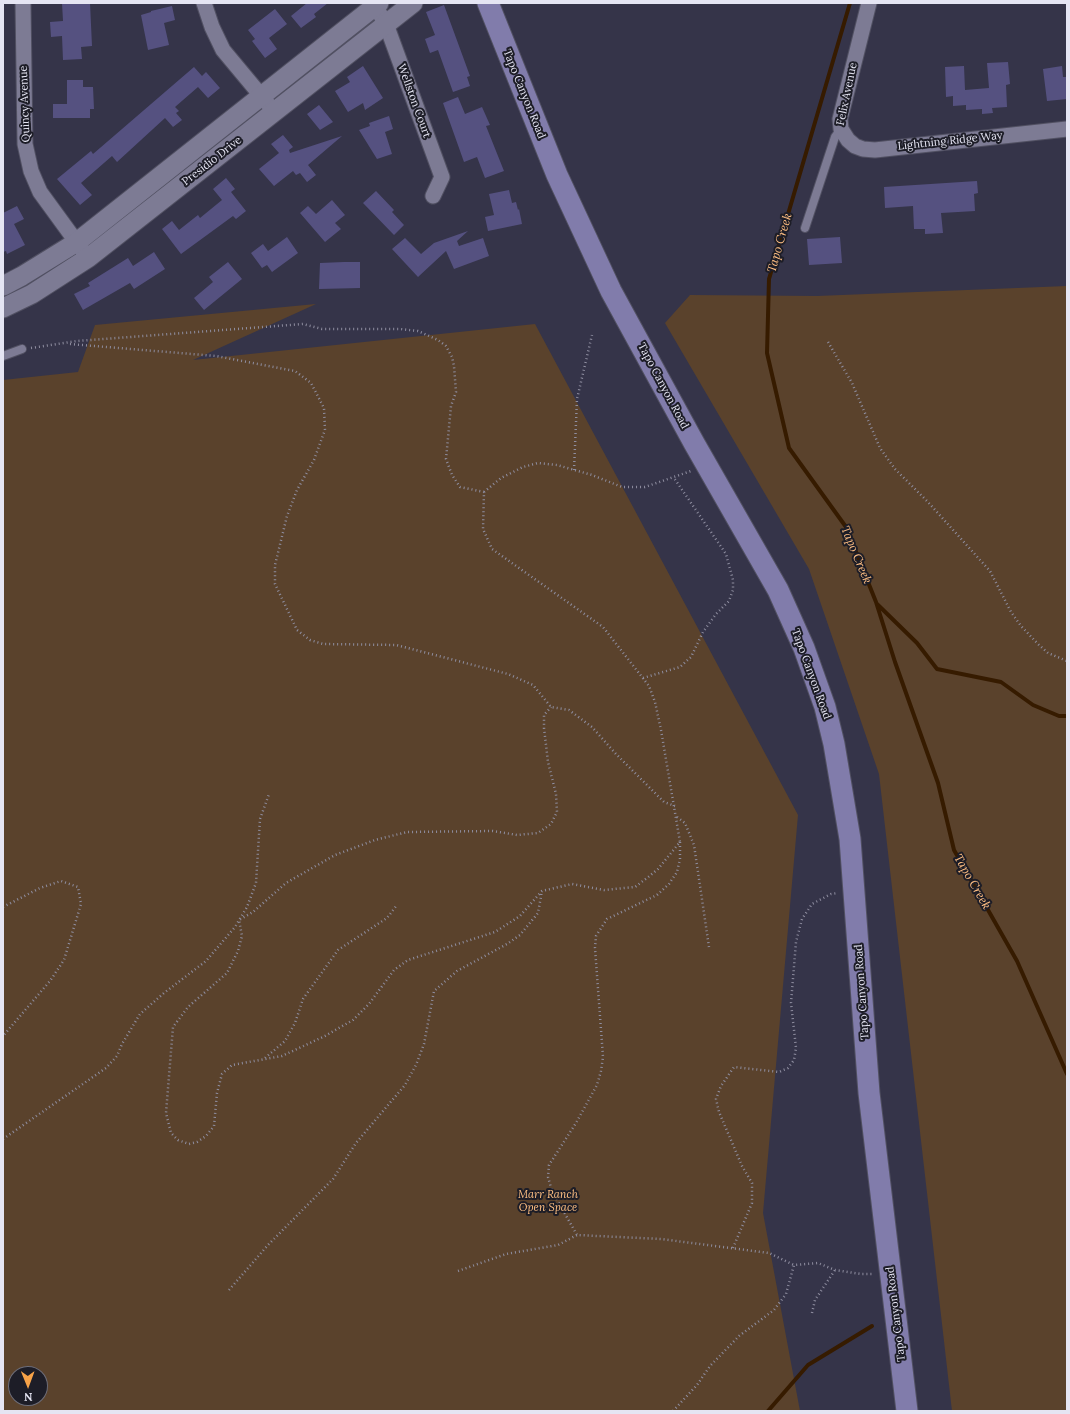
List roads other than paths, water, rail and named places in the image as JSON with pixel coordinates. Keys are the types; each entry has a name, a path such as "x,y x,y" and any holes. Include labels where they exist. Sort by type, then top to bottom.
{"main road":[{"name":"Tapo Canyon Road","path":"488,3 557,175 611,291 706,465 775,584 809,662 825,707 836,751 850,839 869,1093 907,1411"}],"street":[{"name":"Quincy Avenue","path":"22,3 25,144 30,164 40,192 88,258"},
{"path":"204,3 212,27 223,50 274,112"},
{"name":"Presidio Drive","path":"3,308 32,294 88,258 413,3"},
{"name":"Felix Avenue","path":"841,129 840,119 869,3"},
{"name":"Presidio Drive","path":"3,286 22,276 76,242 377,5"},
{"name":"Wellston Court","path":"377,5 386,24 442,177 433,196"},
{"name":"Lightning Ridge Way","path":"841,129 848,140 855,146 863,149 875,150 1067,129"}],"lane":[{"name":"Felix Avenue","path":"805,228 835,137 841,129"},
{"path":"3,356 22,349"}],"waterway":[{"name":"Tapo Creek","path":"850,3 769,279 767,353 789,448 846,527 876,602 895,662 938,783 954,850 1017,961 1067,1074"},
{"path":"877,604 917,643 937,669 1001,682 1033,705 1059,716 1067,716"},
{"path":"768,1411 808,1365 872,1326"}],"park label":[{"name":"Marr Ranch Open Space","path":"548,1201"}]}
